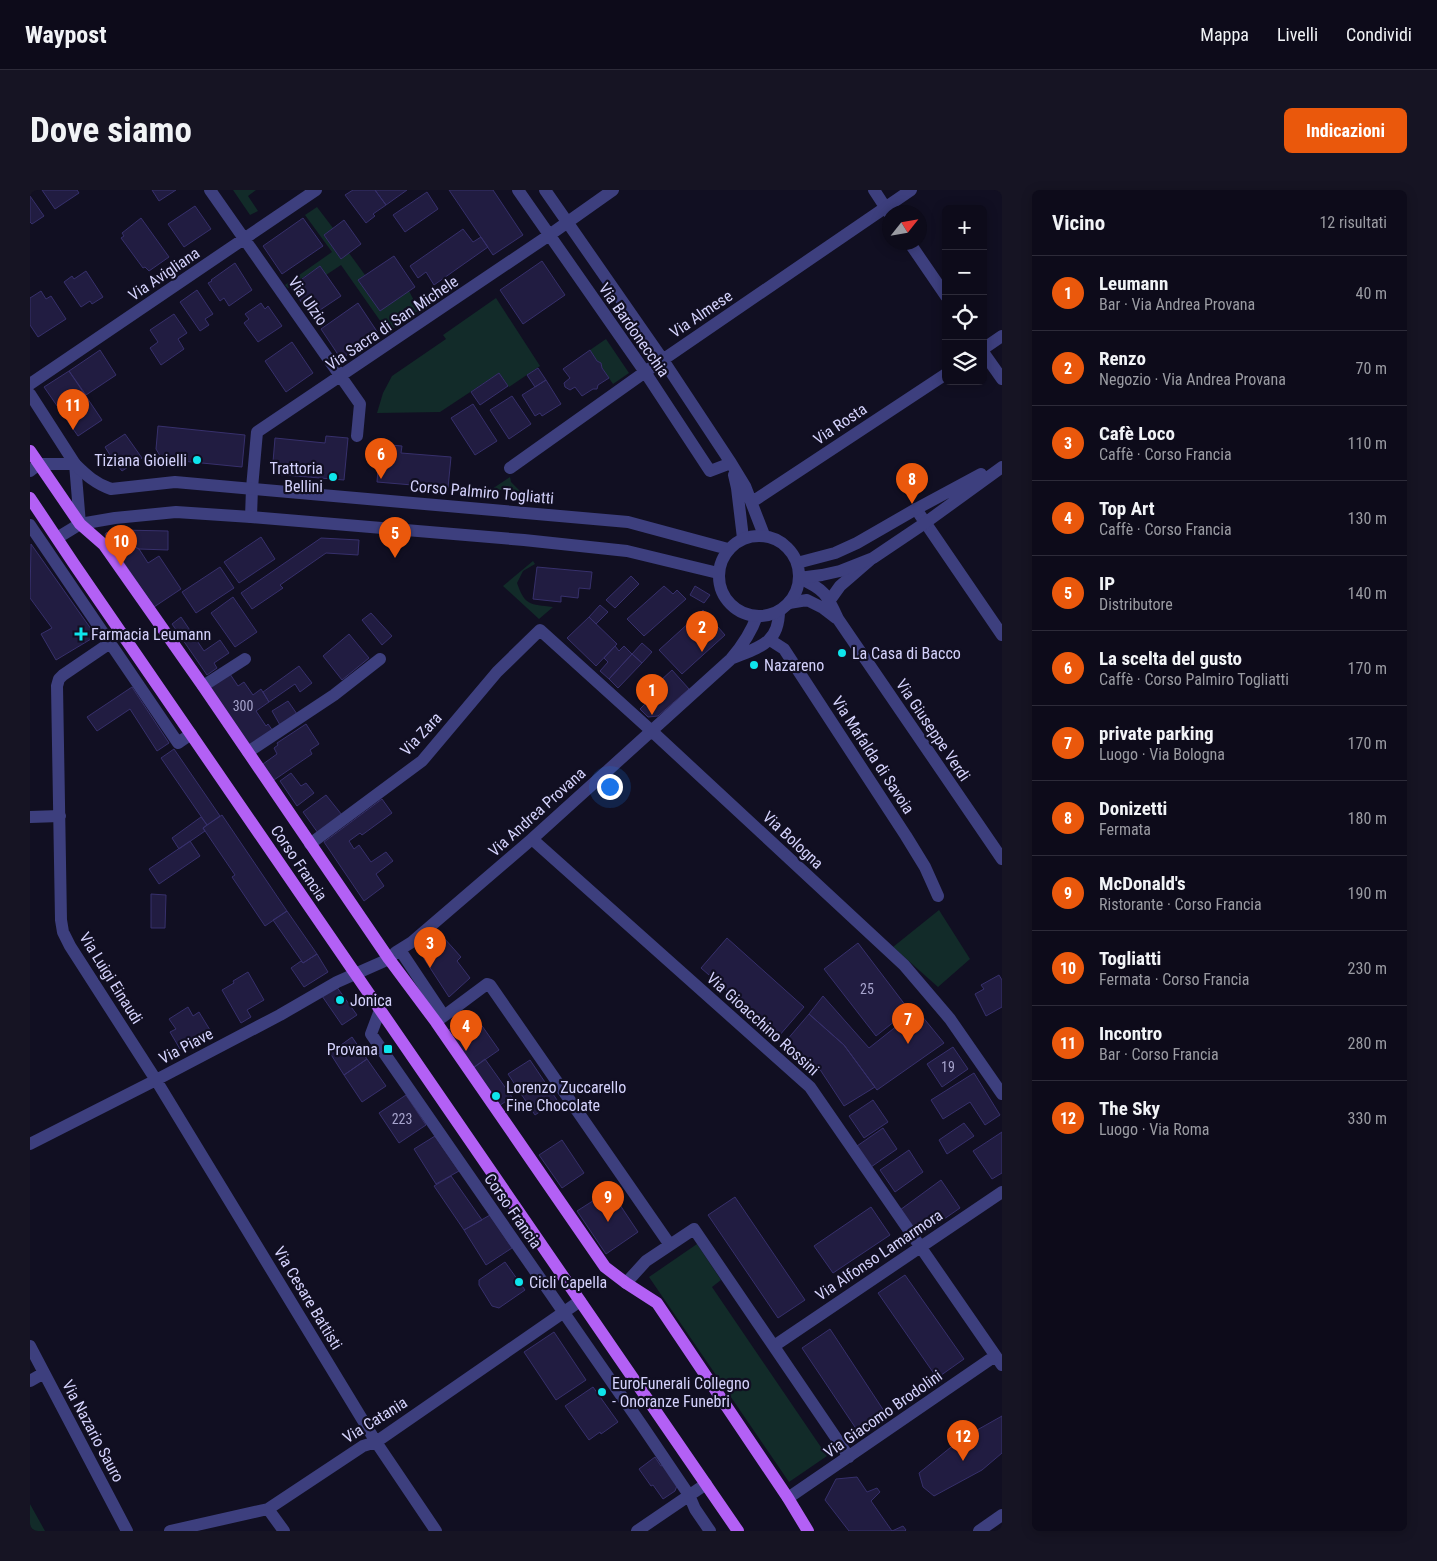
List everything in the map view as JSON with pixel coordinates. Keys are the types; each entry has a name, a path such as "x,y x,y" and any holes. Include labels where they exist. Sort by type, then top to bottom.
{"main road":[{"name":"Corso Francia","path":"30,451 35,468 80,524 104,545 203,686 388,959 440,1019 605,1267 657,1303 788,1498 808,1531"},
{"name":"Corso Francia","path":"30,498 738,1531"}],"street":[{"name":"Via Ulzio","path":"210,190 360,404 358,436"},
{"name":"Via Avigliana","path":"30,384 316,190"},
{"name":"Via Bardonecchia","path":"518,190 548,236 645,372 710,471 731,463"},
{"name":"Via Bardonecchia","path":"545,190 663,360 731,463 745,486 764,536"},
{"name":"Via Sacra di San Michele","path":"251,516 257,432 548,236 612,190"},
{"path":"874,190 884,205"},
{"name":"Via Almese","path":"894,205 911,190"},
{"name":"Via Almese","path":"510,468 645,372 882,214"},
{"path":"914,250 945,295"},
{"path":"987,347 1002,336"},
{"path":"987,356 1002,378"},
{"name":"Via Rosta","path":"752,502 942,377"},
{"path":"30,394 76,464 80,524"},
{"name":"Via Bardonecchia","path":"731,463 737,488 743,538"},
{"path":"35,468 76,464"},
{"name":"Corso Palmiro Togliatti","path":"76,464 88,477 102,486 111,489 175,482 628,522 728,549"},
{"path":"830,600 840,586 872,558 925,523 959,492 1002,465"},
{"path":"798,563 824,557 842,550 916,509 959,492"},
{"path":"916,509 1002,635"},
{"path":"57,538 80,524 115,518 176,512 251,516 627,551 718,573"},
{"path":"30,525 178,743 191,734"},
{"path":"770,640 776,633 784,607 796,591 800,578 798,563 786,546 778,540 764,536 743,538 728,549 718,573 720,588 730,604 746,614 757,616 768,615 784,607"},
{"path":"800,578 840,571 872,558"},
{"name":"Via Giuseppe Verdi","path":"800,578 817,586 830,600 838,619 1002,859"},
{"name":"Via Giuseppe Verdi","path":"784,607 807,600 823,608 838,619"},
{"name":"Via Andrea Provana","path":"355,974 388,959 412,942 532,839 731,660 743,644 757,616"},
{"name":"Via Bologna","path":"540,630 652,731 904,966 950,1019 1002,1094"},
{"name":"Via Zara","path":"310,844 422,760 497,672 540,630"},
{"name":"Via Andrea Provana","path":"731,660 770,640"},
{"name":"Via Mafalda di Savoia","path":"770,640 784,649 906,836 925,867 938,896"},
{"name":"Via Luigi Einaudi","path":"110,643 63,675 59,679 57,686 61,920 63,932 70,946 156,1080"},
{"path":"203,686 245,659"},
{"path":"248,752 334,695 380,659"},
{"path":"30,817 60,816"},
{"name":"Via Gioacchino Rossini","path":"532,839 810,1087 999,1361"},
{"name":"Corso Francia","path":"400,950 440,1019"},
{"name":"Via Piave","path":"30,1144 156,1080 355,974"},
{"path":"440,1019 487,984 490,985 670,1245"},
{"name":"Corso Francia","path":"380,1010 371,1034 643,1427 689,1495 710,1531"},
{"name":"Via Cesare Battisti","path":"156,1080 376,1442 436,1531"},
{"name":"Via Alfonso Lamarmora","path":"774,1346 1002,1192"},
{"path":"626,1283 646,1261 694,1229 848,1457"},
{"name":"Via Catania","path":"170,1531 268,1509 363,1446 376,1442 580,1301"},
{"name":"Via Nazario Sauro","path":"30,1346 127,1531"},
{"name":"Via Giacomo Brodolini","path":"788,1498 848,1457 999,1361"},
{"path":"30,1381 44,1373"},
{"path":"643,1427 659,1416"},
{"path":"637,1531 706,1484"},
{"path":"268,1509 284,1531"},
{"path":"979,1531 1002,1515"}],"green space":[{"path":"233,190 256,190 248,196 258,211 250,215"},
{"path":"317,207 333,228 324,235 341,259 349,253 365,275 358,280 380,310 409,291 419,310 388,332 341,265 326,275 320,266 288,288 285,285 332,252 305,215"},
{"path":"496,298 540,366 509,387 499,373 440,412 377,413 383,393 392,376 446,339 443,335"},
{"path":"606,339 629,373 613,384 602,368 601,363 597,361 590,350"},
{"path":"510,477 511,482 521,492 492,489"},
{"path":"533,561 535,564 523,571 517,583 523,596 529,602 553,607 539,619 503,586"},
{"path":"939,910 970,959 938,987 893,947"},
{"path":"697,1244 721,1280 712,1287 827,1456 789,1482 649,1277"},
{"path":"30,1504 45,1531 30,1531"}],"building":[{"path":"42,190 77,190 79,193 55,209"},
{"path":"152,190 176,190 159,201"},
{"path":"353,190 375,190 386,205 373,214 375,216 366,223 345,195"},
{"path":"375,190 407,190 386,205"},
{"path":"449,190 493,190 523,235 493,255"},
{"path":"427,192 438,209 405,232 393,215"},
{"path":"30,196 44,216 32,224 30,222"},
{"path":"195,206 211,229 184,247 168,224"},
{"path":"141,218 169,257 149,271 145,267 143,268 121,238 124,236 122,233"},
{"path":"303,218 323,246 282,274 263,246"},
{"path":"344,220 361,244 341,259 324,235"},
{"path":"463,229 473,242 481,237 488,247 434,285 426,272 418,278 410,266"},
{"path":"394,256 415,287 380,311 358,280"},
{"path":"542,261 565,295 523,324 500,290"},
{"path":"235,263 252,290 229,306 224,298 220,301 208,283"},
{"path":"320,266 341,296 311,316 291,287"},
{"path":"86,271 103,297 92,304 90,301 81,307 64,282 72,276 74,279"},
{"path":"197,290 213,314 205,319 209,325 200,331 180,302"},
{"path":"41,291 46,299 51,296 66,319 38,337 30,325 30,298"},
{"path":"261,303 265,309 268,306 282,326 258,342 244,323 249,319 245,314"},
{"path":"358,303 378,333 341,359 321,329"},
{"path":"174,314 187,333 178,339 184,349 161,365 150,348 158,342 150,330"},
{"path":"292,342 313,373 286,392 265,361"},
{"path":"100,350 116,375 86,395 69,371"},
{"path":"590,350 597,361 601,363 609,378 598,385 597,389 593,389 582,396 575,387 570,390 565,387 564,383 570,378 563,369"},
{"path":"538,368 546,380 535,387 527,375"},
{"path":"69,371 102,420 78,436 44,387"},
{"path":"499,373 508,386 480,405 471,392"},
{"path":"546,380 561,404 542,416 540,413 535,416 522,395"},
{"path":"512,396 531,424 509,439 490,410"},
{"path":"473,404 497,441 475,455 451,418"},
{"path":"158,426 245,435 242,467 162,459 156,449"},
{"path":"125,434 142,458 122,471 117,465 112,468 105,458 110,455 105,447"},
{"path":"326,436 348,438 344,480 272,474 275,438 325,443"},
{"path":"380,444 402,446 401,453 451,457 448,488 377,482"},
{"path":"122,530 168,531 168,550 139,549 106,533"},
{"path":"106,533 139,549 148,563 159,556 181,589 154,607 105,535"},
{"path":"261,537 275,559 239,583 224,562"},
{"path":"321,538 359,540 358,555 326,553 280,585 283,588 252,609 241,593"},
{"path":"31,544 96,636 56,660 41,634 52,628 30,598"},
{"path":"220,567 234,588 196,613 182,592"},
{"path":"537,567 592,572 590,589 579,588 578,598 561,596 561,602 533,599"},
{"path":"631,576 639,584 615,608 606,600"},
{"path":"664,586 673,594 677,590 686,599 644,636 627,619"},
{"path":"695,586 710,595 704,603 690,595"},
{"path":"233,597 257,632 235,647 211,613"},
{"path":"600,605 608,612 596,624 589,617"},
{"path":"703,610 725,635 682,674 659,650"},
{"path":"371,613 392,636 382,645 362,620"},
{"path":"181,617 204,651 220,640 229,653 214,663 217,668 207,675 172,624"},
{"path":"589,617 617,644 596,666 567,638"},
{"path":"349,634 369,658 342,680 323,656"},
{"path":"642,643 652,652 642,663 632,654"},
{"path":"615,646 619,651 624,646 632,654 609,679 600,671 608,662 604,658"},
{"path":"632,654 642,663 618,688 609,679"},
{"path":"299,666 312,683 300,692 295,684 269,702 263,692"},
{"path":"672,670 689,689 658,716 648,717 640,709 651,698 644,690 658,678 660,681"},
{"path":"230,674 238,686 244,682 253,695 261,689 269,702 256,711 266,726 268,724 273,731 249,746 210,687"},
{"path":"132,687 169,743 157,751 130,709 97,731 87,717"},
{"path":"288,701 297,714 280,725 272,711"},
{"path":"306,724 319,744 310,750 312,754 274,780 263,764 277,754 274,748 278,745 277,743"},
{"path":"174,749 220,816 207,825 161,758"},
{"path":"291,773 301,786 306,783 314,793 297,806 280,781"},
{"path":"326,795 342,815 318,833 303,812"},
{"path":"382,799 392,813 362,835 360,833 349,841 354,849 359,845 371,862 386,852 393,861 376,874 384,886 364,901 324,842"},
{"path":"222,815 287,911 265,926 232,877 235,875 203,828"},
{"path":"201,817 207,825 203,828 205,831 179,849 172,838"},
{"path":"190,841 200,856 159,884 149,869"},
{"path":"151,894 166,895 165,928 151,928"},
{"path":"287,911 317,954 303,963 273,920"},
{"path":"444,938 461,957 457,961 470,978 449,997 423,957"},
{"path":"727,938 804,1007 779,1036 701,968"},
{"path":"858,943 909,1010 876,1036 824,969"},
{"path":"317,954 328,972 304,987 291,968"},
{"path":"248,972 264,1000 247,1010 251,1017 241,1023 222,990"},
{"path":"999,975 1002,980 1002,1007 986,1016 975,994 984,989 981,985"},
{"path":"336,986 357,1015 342,1025 322,996"},
{"path":"823,996 869,1048 917,1010 944,1043 877,1090 844,1045 809,1014"},
{"path":"188,1007 193,1016 199,1012 210,1030 180,1049 170,1032 176,1029 169,1019"},
{"path":"473,1013 499,1050 473,1068 446,1032"},
{"path":"809,1014 844,1045 875,1087 844,1106 819,1068 786,1041"},
{"path":"352,1037 367,1059 344,1075 330,1053"},
{"path":"953,1047 968,1069 942,1087 927,1064"},
{"path":"367,1059 386,1086 362,1102 344,1075"},
{"path":"485,1059 512,1097 499,1106 473,1068"},
{"path":"530,1060 557,1100 535,1115 508,1074"},
{"path":"974,1073 1000,1115 985,1125 970,1102 943,1119 931,1100"},
{"path":"406,1095 426,1125 399,1143 379,1113"},
{"path":"873,1100 888,1122 864,1138 849,1116"},
{"path":"964,1123 974,1136 947,1154 939,1140"},
{"path":"883,1128 897,1149 871,1167 857,1146"},
{"path":"1002,1132 1002,1173 992,1179 973,1151"},
{"path":"435,1136 459,1171 436,1184 414,1149"},
{"path":"562,1140 584,1173 562,1188 539,1155"},
{"path":"909,1150 923,1172 895,1192 880,1170"},
{"path":"451,1176 482,1220 464,1230 434,1186"},
{"path":"941,1180 960,1208 918,1237 900,1210"},
{"path":"610,1190 638,1232 606,1254 577,1211"},
{"path":"735,1197 805,1300 778,1318 708,1215"},
{"path":"871,1207 890,1235 833,1273 814,1246"},
{"path":"490,1215 512,1248 486,1265 464,1230"},
{"path":"505,1262 525,1290 499,1308 492,1306 479,1285 479,1280"},
{"path":"905,1275 964,1359 937,1378 878,1293"},
{"path":"830,1329 886,1414 859,1433 802,1348"},
{"path":"554,1332 586,1380 556,1400 524,1352"},
{"path":"593,1387 618,1422 589,1440 565,1406"},
{"path":"1002,1416 1002,1453 982,1470 934,1496 923,1487 919,1473 961,1439"},
{"path":"655,1457 661,1466 665,1464 678,1483 675,1491 663,1499 639,1469"},
{"path":"857,1477 867,1492 877,1488 880,1492 871,1501 892,1531 849,1531 825,1500 836,1479"},
{"path":"903,1526 905,1531 892,1531"}],"place":[{"name":"Incontro","path":"73,430"},
{"name":"Tiziana Gioielli","path":"197,460"},
{"name":"Trattoria Bellini","path":"333,477"},
{"name":"La scelta del gusto","path":"381,479"},
{"name":"Donizetti","path":"912,504"},
{"name":"IP","path":"395,558"},
{"name":"Togliatti","path":"121,566"},
{"name":"Farmacia Leumann","path":"81,634"},
{"name":"Renzo","path":"702,652"},
{"name":"La Casa di Bacco","path":"842,653"},
{"name":"Nazareno","path":"754,665"},
{"name":"Leumann","path":"652,715"},
{"name":"Cafè Loco","path":"430,968"},
{"name":"Jonica","path":"340,1000"},
{"name":"private parking","path":"908,1044"},
{"name":"Provana","path":"388,1049"},
{"name":"Top Art","path":"466,1051"},
{"name":"Lorenzo Zuccarello Fine Chocolate","path":"496,1096"},
{"name":"McDonald's","path":"608,1222"},
{"name":"Cicli Capella","path":"519,1282"},
{"name":"EuroFunerali Collegno - Onoranze Funebri","path":"602,1392"},
{"name":"The Sky","path":"963,1461"}]}
